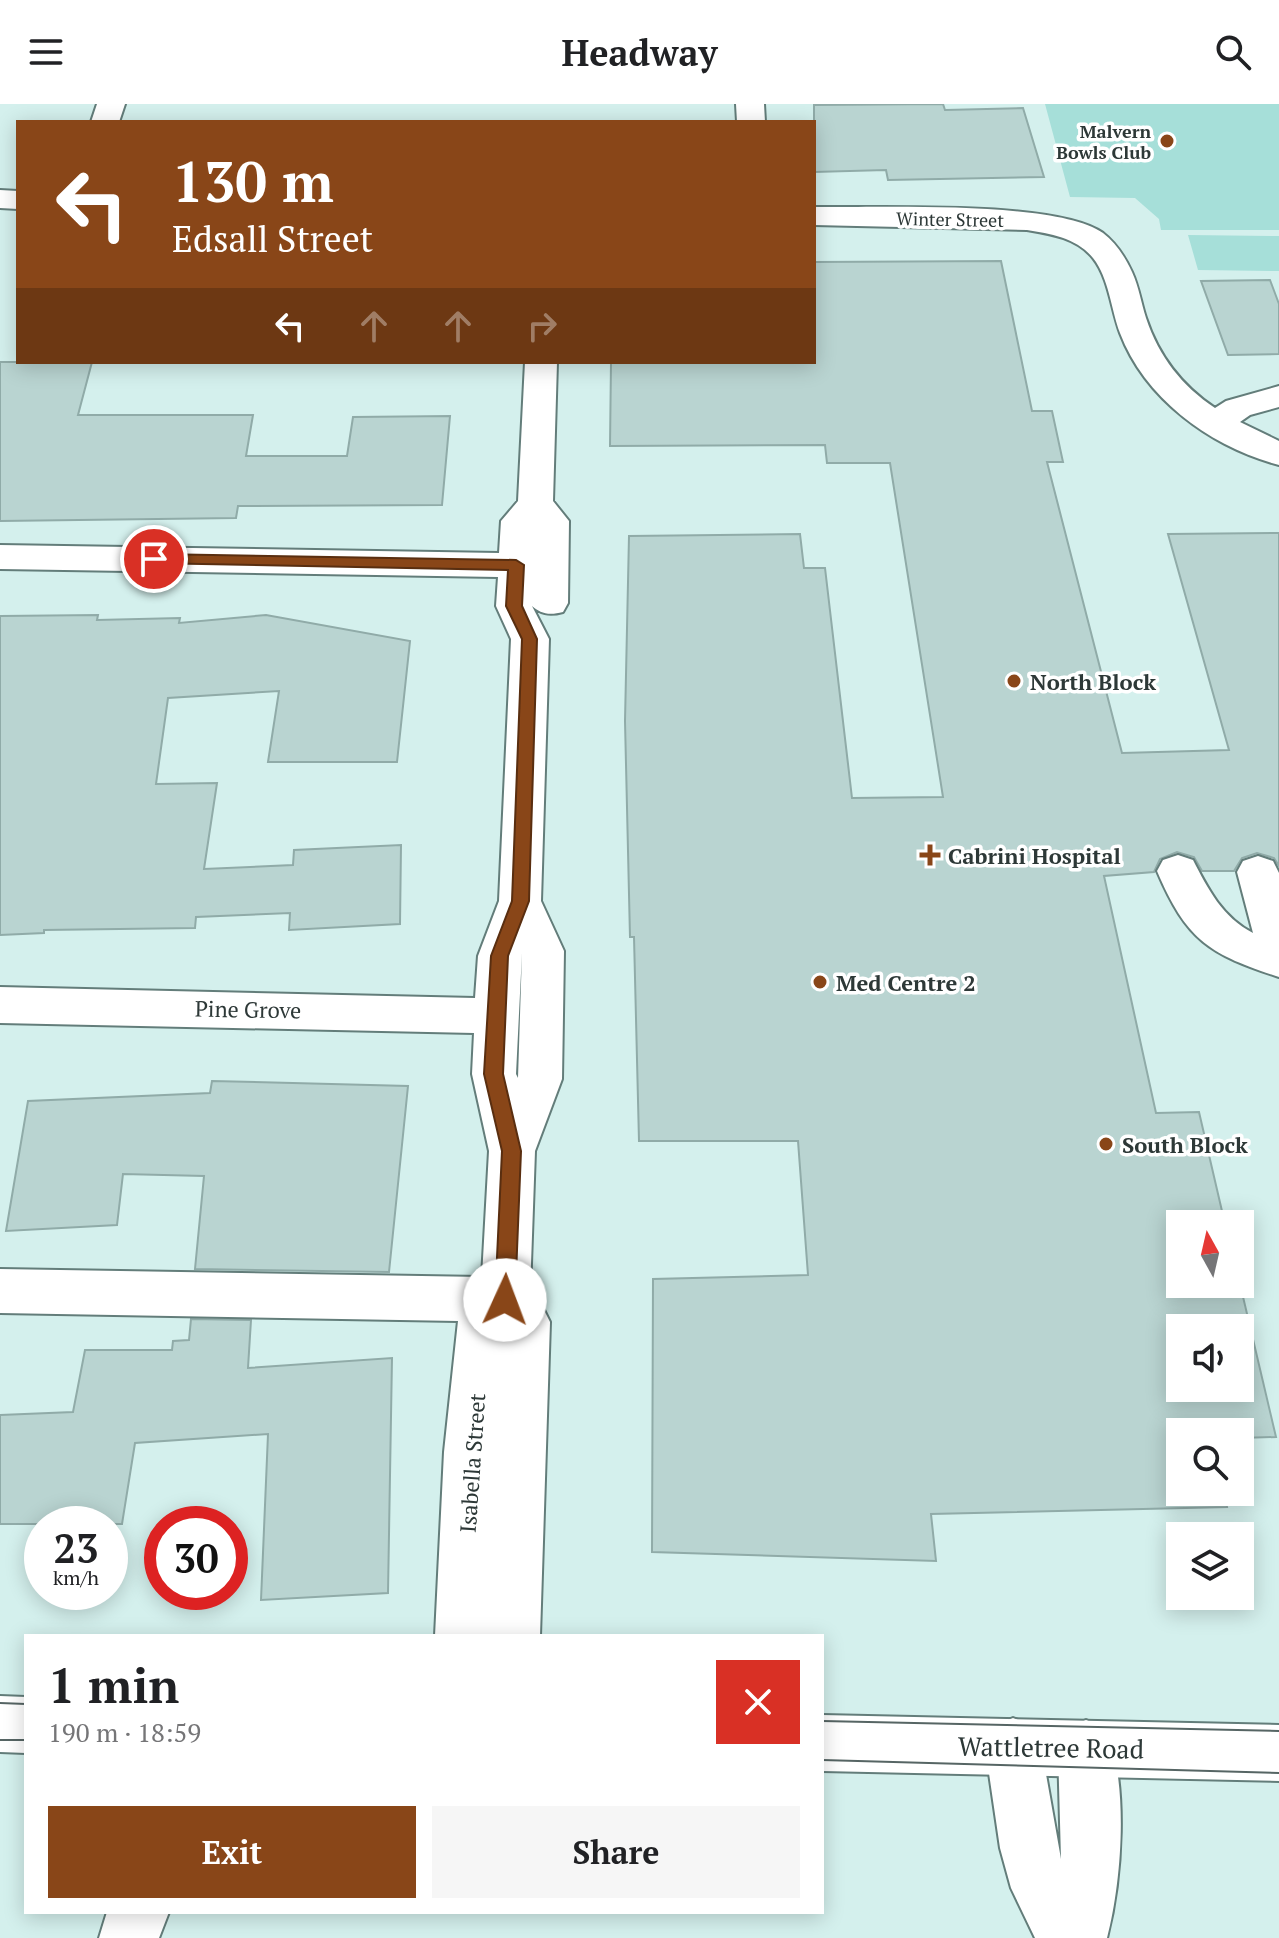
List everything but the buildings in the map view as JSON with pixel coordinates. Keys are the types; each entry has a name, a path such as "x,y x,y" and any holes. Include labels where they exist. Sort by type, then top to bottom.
{"street":[{"name":"Winter Street","path":"816,216 1027,221 1061,225 1085,233 1109,254 1146,357 1179,396 1216,423"},
{"path":"0,1291 505,1300 512,1151 494,1074 496,1016 499,956 520,901 530,639 514,606 519,521 535,504 541,364"},
{"path":"1216,423 1238,408 1279,396"},
{"path":"1216,423 1276,449"},
{"path":"530,639 550,608 551,521 535,504"},
{"path":"0,557 516,565 529,567 550,586"},
{"path":"1178,871 1188,897 1204,917 1242,947 1277,958 1274,933 1258,872"},
{"path":"512,1151 540,1079 543,951 520,901"},
{"name":"Pine Grove","path":"0,1005 496,1016"},
{"name":"Isabella Street","path":"462,1634 470,1452 483,1321 505,1300 525,1322 513,1634"},
{"path":"0,1724 24,1725"},
{"name":"Wattletree Road","path":"824,1743 1279,1753"},
{"path":"1013,1746 1023,1822 1049,1905 1070,1938"},
{"path":"1077,1938 1087,1906 1091,1851 1086,1748"}],"shaded area":[{"name":"Malvern Bowls Club","path":"1045,104 1279,104 1279,230 1161,230 1159,219 1135,198 1070,197"},
{"path":"1188,235 1279,236 1279,271 1198,270"}],"tram line":[{"path":"0,1703 24,1704"},
{"path":"824,1721 1279,1731"},
{"path":"0,1740 24,1740"},
{"path":"824,1760 1279,1773"}],"place":[{"name":"Malvern Bowls Club","path":"1167,141"},
{"name":"North Block","path":"1014,681"},
{"name":"Cabrini Hospital","path":"930,855"},
{"name":"Med Centre 2","path":"820,982"},
{"name":"South Block","path":"1106,1144"}],"route":[{"path":"154,559 516,565 514,606 530,639 520,901 499,956 494,1074 512,1151 505,1300"}]}
